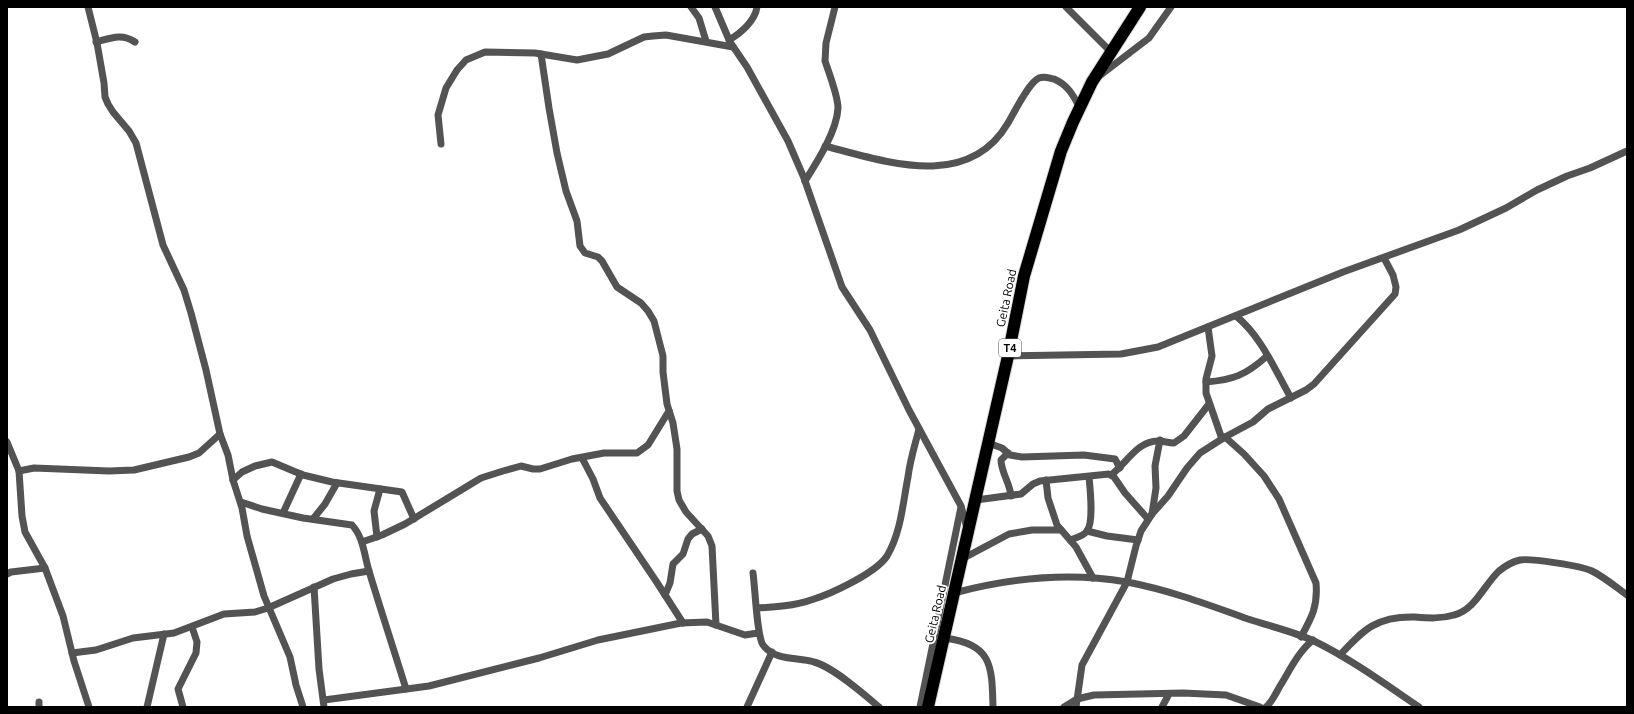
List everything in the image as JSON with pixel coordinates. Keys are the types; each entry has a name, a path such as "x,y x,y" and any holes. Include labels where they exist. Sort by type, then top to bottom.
{"highway":[{"name":"Geita Road","path":"928,707 969,532 1026,268 1061,151 1092,82 1110,51 1139,7"}],"street":[{"path":"88,7 104,83 105,97 113,112 129,131 136,143 156,214 161,238 184,290 206,370 220,434 228,455 233,480 241,502 247,536 268,608 290,657 296,685 303,707"},
{"path":"691,7 699,18 706,42"},
{"path":"715,7 731,43 747,67 776,118 805,181 842,287 870,330 919,429 961,506 969,532"},
{"path":"731,43 756,14 757,7"},
{"path":"805,181 832,131 838,108 825,61 825,53 835,7"},
{"path":"1066,7 1110,51"},
{"path":"1092,82 1149,38 1171,7"},
{"path":"96,42 119,36 129,38 135,42"},
{"path":"441,144 438,115 446,88 457,70 466,60 485,52 541,54 577,60 608,54 644,37 653,36 666,36 706,42 731,43"},
{"path":"541,54 548,108 557,153 566,191 577,221 580,246 585,253 598,257 602,261 617,287 641,303 654,321 663,356 663,372 668,411 677,449 677,491 679,500 686,512 708,536 712,546 716,625"},
{"path":"825,146 891,163 921,166 959,163 979,155 996,141 1026,93 1038,78 1048,77 1062,82 1072,92 1080,108"},
{"path":"1008,356 1094,355 1141,351 1158,347 1343,272 1459,230 1506,208 1537,190 1567,176 1590,168 1627,150"},
{"path":"1076,707 1082,665 1127,582 1138,540 1150,517 1168,496 1194,459 1210,445 1253,422 1268,409 1291,398 1314,384 1395,294 1396,287 1393,275 1384,258"},
{"path":"1236,316 1251,330 1291,398"},
{"path":"1208,327 1212,356 1206,382 1206,393 1209,404 1224,438 1244,454 1264,476 1279,499 1316,583 1317,597 1314,613 1301,637"},
{"path":"1206,382 1227,380 1247,372 1267,356"},
{"path":"976,500 1021,494 1036,482 1046,480 1111,475 1120,468 1140,446 1145,443 1160,440 1174,443 1179,440 1184,436 1209,404"},
{"path":"362,542 414,519 481,478 521,466 540,470 562,461 604,453 637,453 648,444 668,411"},
{"path":"757,608 786,606 812,600 865,574 876,567 886,557 893,542 900,518 911,458 919,429"},
{"path":"19,471 34,468 109,471 134,470 189,457 199,453 220,434"},
{"path":"1150,517 1156,488 1156,466 1160,440"},
{"path":"7,442 19,471 24,532 45,568 63,616 72,653 89,707"},
{"path":"988,443 1002,448 1008,453 1022,457 1067,455 1115,459 1120,468"},
{"path":"1008,453 1001,460 1001,465 1011,496"},
{"path":"582,458 593,479 600,498 683,623"},
{"path":"233,480 242,472 264,463 272,462 301,474 337,483 402,492 414,519"},
{"path":"284,513 301,474"},
{"path":"1111,475 1115,478 1125,493 1150,517"},
{"path":"1087,531 1090,519 1088,477"},
{"path":"1046,480 1052,512 1057,525 1080,552 1093,578"},
{"path":"313,519 329,498 337,483"},
{"path":"377,536 374,511 380,489"},
{"path":"241,502 262,509 352,525 357,531 362,542 369,572 406,690"},
{"path":"920,707 961,506"},
{"path":"665,595 670,583 673,564 683,554 688,539 692,534 702,529"},
{"path":"962,559 1009,534 1032,530 1061,530"},
{"path":"1070,540 1087,531 1107,536 1138,540"},
{"path":"1340,655 1353,640 1370,626 1383,621 1399,618 1442,617 1455,615 1462,612 1472,605 1499,571 1508,564 1520,560 1534,560 1592,571 1627,595"},
{"path":"7,574 11,572 45,568"},
{"path":"72,653 96,650 133,638 174,633 224,614 255,612 268,608 314,587 351,574 369,572"},
{"path":"753,573 758,634 763,646 784,658 816,662 831,670 879,707"},
{"path":"954,593 1006,581 1049,577 1093,578 1127,582 1188,598 1312,640 1371,674 1419,707"},
{"path":"314,587 319,669 324,703 406,690 444,682 505,667 598,640 683,623 707,622 745,635 758,634"},
{"path":"183,707 178,689 196,654 197,642 192,627"},
{"path":"148,707 164,634"},
{"path":"944,638 967,642 985,657 992,670 994,707"},
{"path":"1266,707 1269,705 1305,646 1312,640"},
{"path":"747,707 772,652"},
{"path":"1162,707 1169,694"},
{"path":"1064,707 1077,699 1094,695 1169,694 1220,694 1238,698 1260,707"}]}
